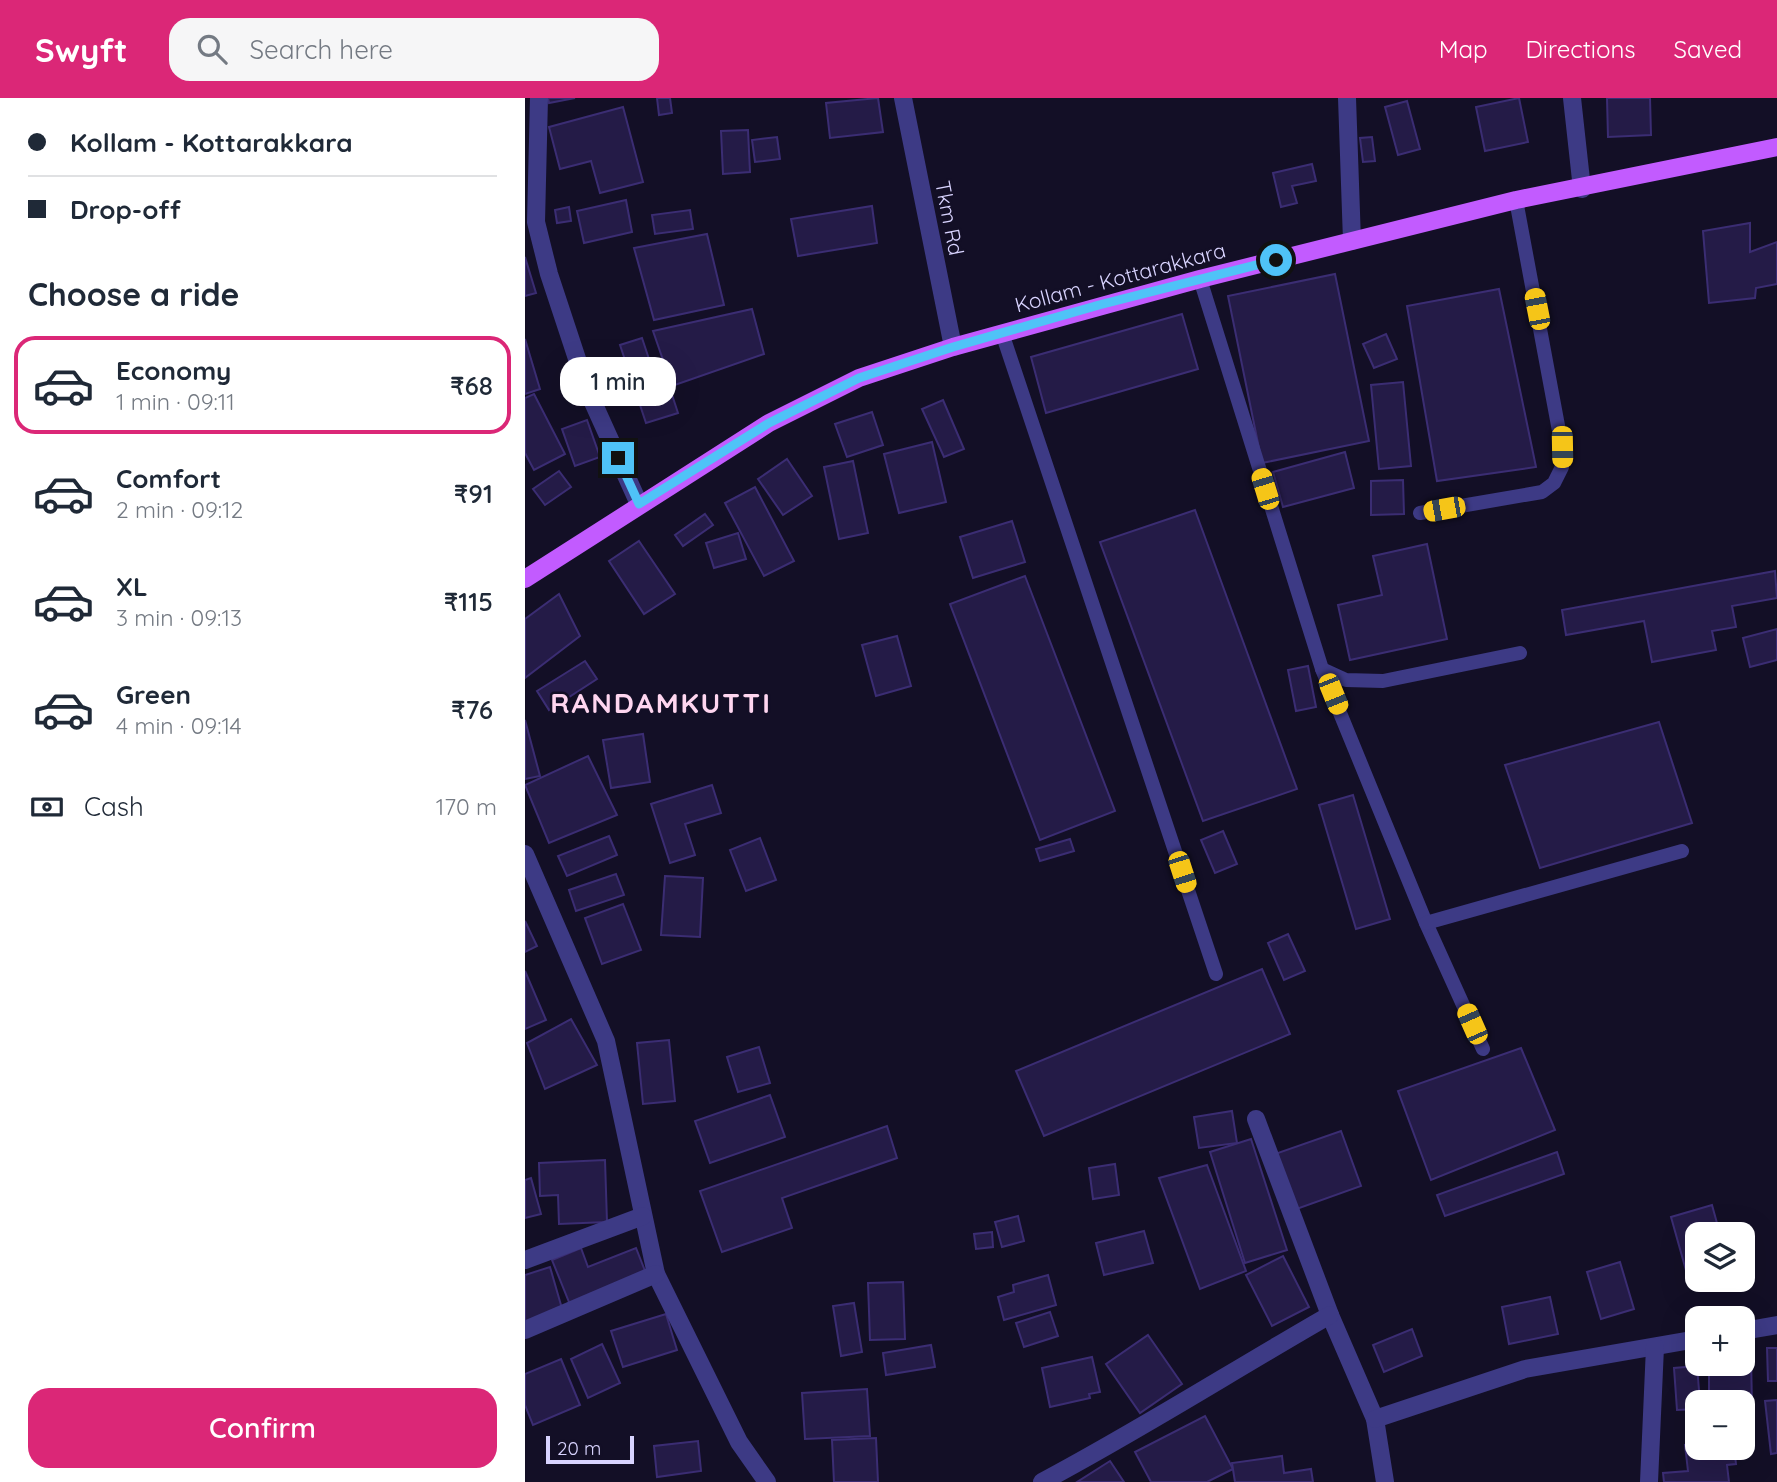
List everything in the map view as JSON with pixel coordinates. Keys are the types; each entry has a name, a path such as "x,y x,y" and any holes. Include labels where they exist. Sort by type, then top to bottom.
{"main road":[{"name":"Kollam - Kottarakkara","path":"525,579 639,504 780,417 859,378 1002,332 1200,279 1516,200 1582,189 1777,146"}],"street":[{"path":"539,98 531,223 587,389 639,504"},
{"name":"Tkm Rd","path":"903,98 953,347"},
{"path":"1346,98 1352,241"},
{"path":"1571,98 1582,189"},
{"path":"525,854 606,1041 656,1274 739,1442 767,1482"},
{"path":"1256,1119 1330,1315 1375,1419 1385,1482"},
{"path":"525,1260 642,1216"},
{"path":"525,1330 656,1274"},
{"path":"1053,1480 1181,1400 1330,1315"},
{"path":"1755,1329 1777,1325"},
{"path":"1375,1419 1525,1369 1685,1341"},
{"path":"1649,1482 1655,1347"}],"lane":[{"path":"1419,513 1542,492 1554,483 1562,467 1555,404 1516,200"},
{"path":"1200,279 1322,669 1426,923 1483,1049"},
{"path":"1002,332 1216,974"},
{"path":"1322,669 1346,680 1383,681 1520,653"},
{"path":"1426,923 1682,850"}],"building":[{"path":"548,98 575,98 549,103"},
{"path":"657,98 670,98 672,113 659,115"},
{"path":"878,98 883,132 830,138 826,103"},
{"path":"1519,98 1528,142 1485,151 1476,107"},
{"path":"1607,98 1650,98 1651,135 1608,137"},
{"path":"1407,101 1420,149 1398,155 1385,107"},
{"path":"623,107 643,182 600,193 591,161 560,169 549,127"},
{"path":"748,130 750,172 723,174 721,131"},
{"path":"777,137 780,159 755,162 752,140"},
{"path":"1372,137 1375,161 1363,162 1360,138"},
{"path":"1312,164 1316,181 1292,186 1297,203 1281,207 1273,173"},
{"path":"626,200 632,232 584,243 577,211"},
{"path":"872,206 877,243 798,256 791,219"},
{"path":"569,207 571,221 557,223 555,210"},
{"path":"690,210 693,229 655,234 652,215"},
{"path":"1750,223 1750,252 1777,242 1777,284 1756,288 1755,298 1709,303 1703,231"},
{"path":"707,234 724,305 654,320 634,248"},
{"path":"525,257 536,293 525,296"},
{"path":"1335,274 1369,441 1262,463 1228,296"},
{"path":"1499,289 1536,467 1437,481 1407,306"},
{"path":"752,309 764,354 672,386 653,331"},
{"path":"1182,314 1198,369 1046,413 1031,357"},
{"path":"1386,334 1397,359 1374,368 1363,344"},
{"path":"642,338 651,365 661,361 678,413 646,423 620,345"},
{"path":"525,339 540,389 525,394"},
{"path":"1403,382 1411,466 1379,469 1371,385"},
{"path":"534,394 565,454 534,470 525,453 525,398"},
{"path":"943,400 964,449 944,457 922,409"},
{"path":"872,412 883,445 847,457 835,424"},
{"path":"587,420 600,457 575,466 562,429"},
{"path":"932,442 946,502 899,513 884,454"},
{"path":"1345,452 1354,488 1283,507 1273,472"},
{"path":"787,459 812,496 783,515 758,479"},
{"path":"853,461 868,533 839,539 824,467"},
{"path":"559,471 571,487 545,505 533,489"},
{"path":"1403,480 1404,514 1371,515 1371,481"},
{"path":"755,487 794,561 764,576 725,503"},
{"path":"1195,510 1297,789 1203,821 1100,542"},
{"path":"705,514 713,525 683,546 675,535"},
{"path":"1012,521 1025,562 973,578 960,537"},
{"path":"738,533 746,559 714,568 706,543"},
{"path":"639,541 675,594 644,614 609,561"},
{"path":"1427,544 1447,639 1350,660 1338,605 1382,595 1373,556"},
{"path":"1775,571 1777,598 1732,606 1736,627 1712,631 1716,650 1652,662 1644,621 1566,635 1562,610"},
{"path":"1025,576 1115,811 1040,840 950,604"},
{"path":"559,594 580,636 525,678 525,619"},
{"path":"1777,629 1777,660 1750,667 1743,638"},
{"path":"897,636 911,686 876,696 862,645"},
{"path":"585,661 597,679 549,710 537,691"},
{"path":"1308,666 1316,707 1296,711 1288,670"},
{"path":"525,720 540,776 525,779"},
{"path":"1659,722 1692,823 1540,868 1505,765"},
{"path":"643,734 650,782 611,788 603,740"},
{"path":"588,756 617,815 549,843 525,785"},
{"path":"712,785 721,813 685,824 695,855 670,863 651,804"},
{"path":"1353,795 1390,919 1356,929 1319,805"},
{"path":"1223,831 1237,864 1215,873 1201,840"},
{"path":"609,836 617,855 567,876 558,856"},
{"path":"760,838 776,880 746,891 730,850"},
{"path":"1070,839 1074,851 1040,861 1036,849"},
{"path":"616,874 624,895 576,911 569,890"},
{"path":"665,876 703,878 700,937 661,935"},
{"path":"623,904 641,950 602,964 585,918"},
{"path":"525,921 537,946 525,952"},
{"path":"1288,934 1305,971 1284,980 1268,943"},
{"path":"1262,969 1290,1034 1044,1136 1016,1071"},
{"path":"525,971 546,1020 525,1029"},
{"path":"571,1019 597,1065 545,1089 527,1043"},
{"path":"669,1040 675,1101 643,1104 637,1043"},
{"path":"759,1047 770,1083 738,1092 727,1057"},
{"path":"1521,1048 1555,1130 1431,1180 1398,1091"},
{"path":"770,1095 785,1137 710,1163 695,1121"},
{"path":"1232,1111 1237,1143 1199,1148 1194,1117"},
{"path":"887,1126 897,1158 782,1198 792,1228 722,1252 700,1191"},
{"path":"1341,1131 1361,1186 1291,1211 1272,1155"},
{"path":"1251,1139 1287,1250 1245,1263 1210,1152"},
{"path":"1557,1152 1564,1174 1445,1216 1437,1195"},
{"path":"605,1160 607,1222 559,1224 558,1195 540,1196 539,1163"},
{"path":"1115,1164 1119,1195 1093,1199 1089,1168"},
{"path":"1207,1165 1246,1271 1200,1289 1159,1178"},
{"path":"531,1178 541,1214 525,1218 525,1180"},
{"path":"1712,1205 1717,1222 1685,1222 1685,1267 1671,1217"},
{"path":"1018,1216 1024,1241 1002,1247 995,1222"},
{"path":"1144,1231 1153,1263 1104,1275 1096,1243"},
{"path":"992,1232 993,1247 976,1249 974,1234"},
{"path":"581,1248 588,1267 636,1248 649,1281 573,1312 552,1260"},
{"path":"1283,1256 1309,1307 1272,1326 1246,1275"},
{"path":"1620,1262 1634,1309 1601,1319 1587,1272"},
{"path":"550,1267 563,1312 525,1323 525,1275"},
{"path":"1048,1275 1056,1305 1004,1320 998,1297 1014,1292 1013,1285"},
{"path":"903,1282 905,1339 870,1340 868,1283"},
{"path":"1550,1297 1558,1334 1509,1344 1502,1307"},
{"path":"854,1303 862,1352 841,1356 833,1306"},
{"path":"1050,1312 1058,1336 1024,1347 1016,1323"},
{"path":"666,1314 677,1350 623,1367 611,1331"},
{"path":"1412,1329 1422,1356 1384,1372 1373,1345"},
{"path":"1148,1335 1182,1384 1140,1413 1106,1364"},
{"path":"602,1344 620,1383 588,1398 571,1359"},
{"path":"931,1345 935,1367 886,1375 883,1353"},
{"path":"1767,1348 1777,1348 1777,1381 1768,1381"},
{"path":"1092,1357 1100,1392 1089,1394 1090,1398 1050,1407 1042,1368"},
{"path":"561,1359 580,1405 533,1425 525,1405 525,1374"},
{"path":"1685,1367 1685,1376 1698,1376 1699,1390 1685,1390 1685,1410 1677,1410 1674,1368"},
{"path":"1709,1376 1751,1376 1752,1390 1709,1390"},
{"path":"867,1389 870,1436 805,1439 802,1393"},
{"path":"1777,1400 1777,1453 1771,1454 1765,1401"},
{"path":"1205,1416 1233,1469 1207,1482 1151,1482 1135,1452"},
{"path":"876,1438 878,1482 834,1482 832,1440"},
{"path":"698,1441 701,1471 657,1477 654,1446"},
{"path":"1282,1456 1284,1473 1311,1469 1313,1482 1235,1482 1232,1463"},
{"path":"1687,1460 1736,1460 1736,1464 1727,1465 1729,1482 1664,1482 1663,1473 1688,1471"},
{"path":"1110,1461 1124,1482 1077,1482"}],"district":[{"name":"RANDAMKUTTI","path":"661,702"}],"route":[{"path":"618,458 639,504 769,423 859,378 953,347 1099,305 1276,260"}]}
